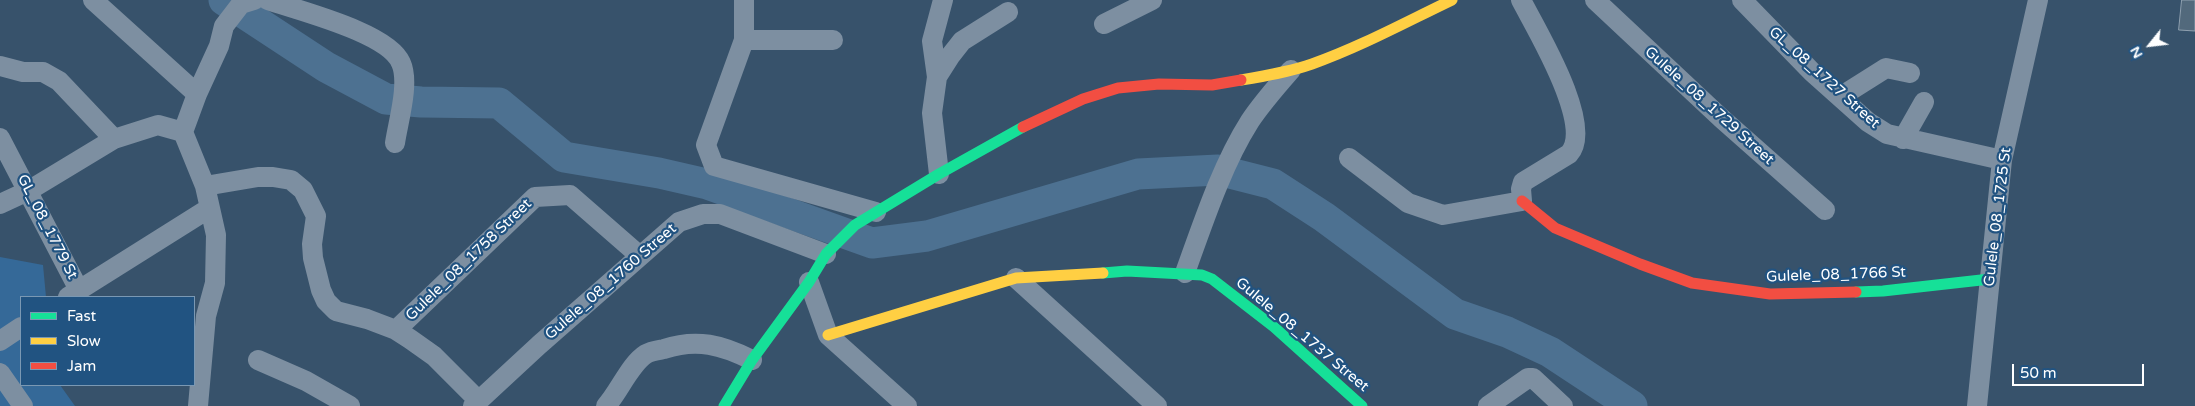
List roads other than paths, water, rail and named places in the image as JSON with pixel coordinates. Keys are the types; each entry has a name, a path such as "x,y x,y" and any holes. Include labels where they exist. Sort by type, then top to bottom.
{"street":[{"path":"93,0 197,94"},
{"path":"198,406 206,316 215,283 216,235 208,209 204,186 183,132 197,94 219,46 224,26 240,4 254,0"},
{"path":"268,0 369,35 391,49 402,64 404,84 395,144"},
{"path":"744,0 744,40 706,145 714,166 876,212"},
{"path":"939,174 932,113 937,77 932,41 943,0"},
{"path":"1104,24 1152,0"},
{"path":"724,406 752,360 809,282 826,254 855,225 939,174 1057,110 1083,99 1118,88 1159,84 1212,85 1291,70 1312,64 1369,40 1452,0"},
{"path":"1350,158 1408,203 1443,215 1522,201 1521,188 1523,182 1568,154 1573,150 1575,141 1571,105 1554,64 1521,0"},
{"name":"Gulele_08_1729 Street","path":"1595,0 1720,118 1825,210"},
{"name":"GL_08_1727 Street","path":"1742,0 1812,72 1868,122 1887,134 2002,160"},
{"name":"Gulele_08_1725 St","path":"1977,406 2002,160 2038,0"},
{"path":"937,77 962,41 1008,12"},
{"path":"744,40 833,40"},
{"path":"0,66 23,72 43,72 59,81 114,139"},
{"path":"1840,97 1886,68 1910,72"},
{"path":"1185,272 1208,209 1240,139 1251,120 1291,70"},
{"path":"1903,139 1924,102"},
{"path":"0,204 28,191 114,139 158,125 183,132"},
{"name":"GL_08_1779 St","path":"0,138 28,191 74,294"},
{"path":"204,186 258,177 290,180 302,190 316,216 312,244 313,258 321,290 326,301 336,311 367,319 396,330 434,356 476,404"},
{"name":"Gulele_08_1758 Street","path":"396,330 535,196 570,194 640,256"},
{"name":"Gulele_08_1766 St","path":"1522,201 1555,228 1640,264 1692,283 1770,294 1883,291 1990,278"},
{"path":"74,294 208,209"},
{"name":"Gulele_08_1760 Street","path":"476,404 539,345 679,222 703,214 720,214 826,254"},
{"name":"Gulele_08_1737 Street","path":"828,335 1016,278 1127,271 1185,272 1212,279 1274,326 1362,406"},
{"path":"1016,278 1157,406"},
{"path":"809,282 828,335 907,406"},
{"path":"0,341 20,328"},
{"path":"606,406 646,354 681,344 698,344 728,348 752,360"},
{"path":"258,360 306,381 350,406"},
{"path":"0,373 23,406"},
{"path":"1488,406 1528,378 1533,378 1563,406"}],"waterway":[{"path":"224,0 326,67 386,99 421,102 499,103 564,157 659,173 707,184 872,243 927,236 1138,174 1218,170 1273,184 1324,217 1455,314 1507,332 1550,352 1632,406"}]}
